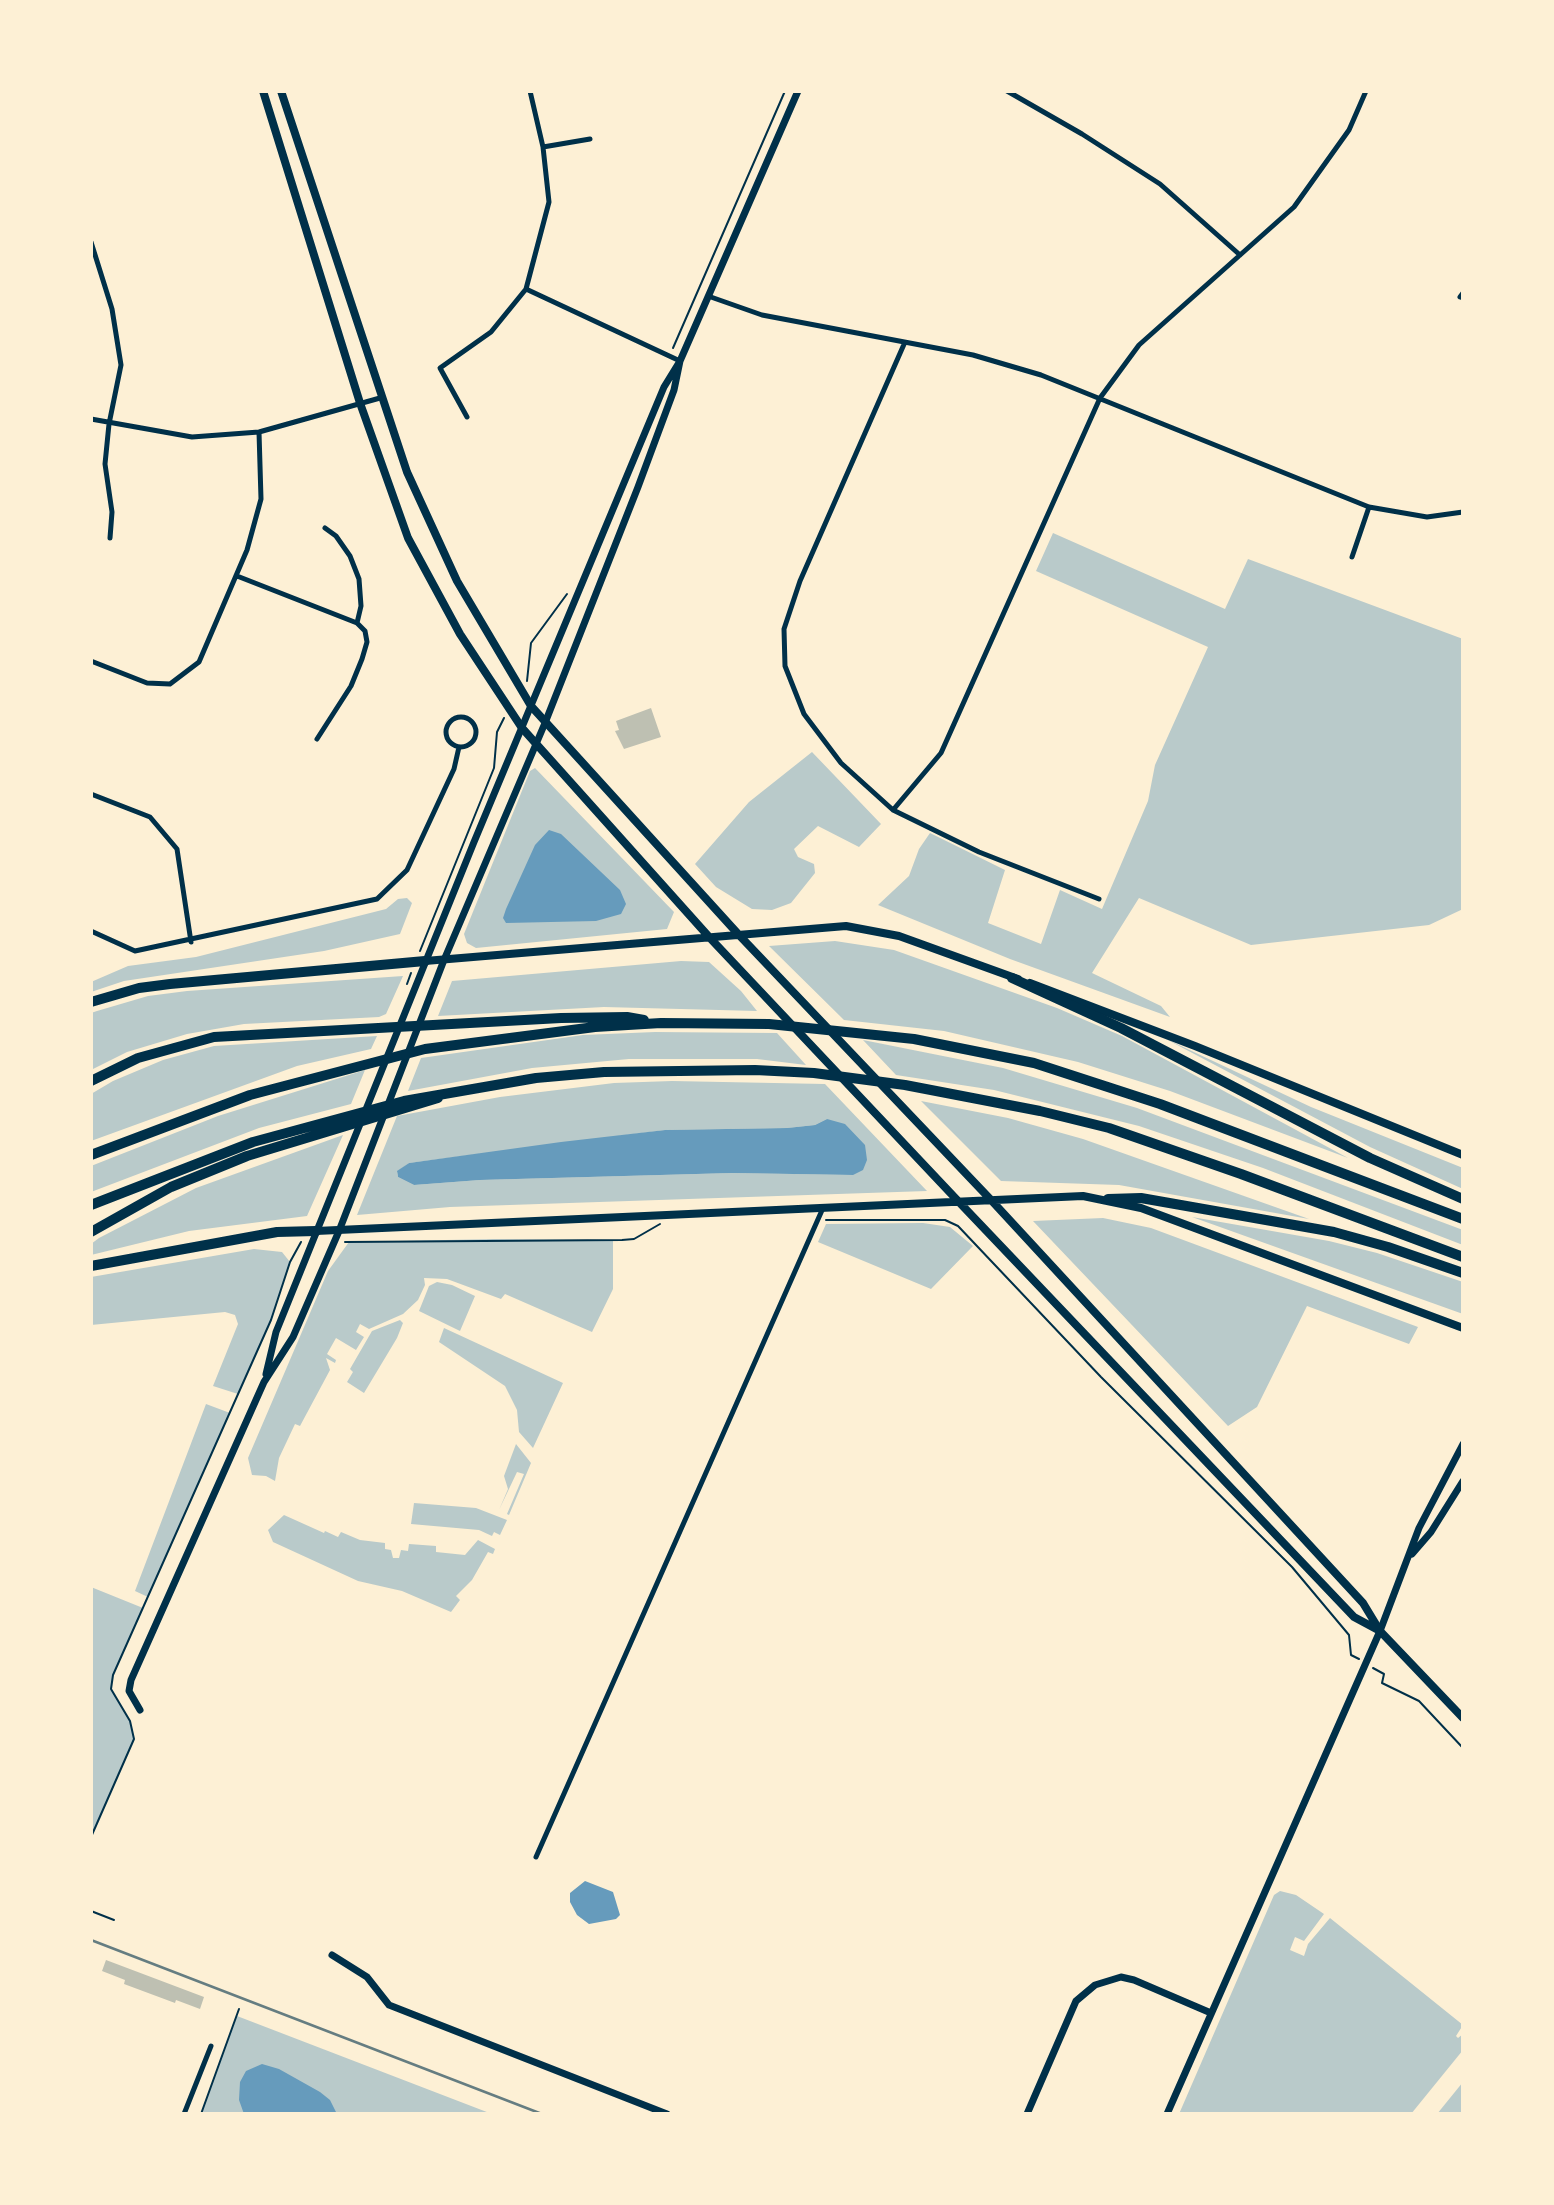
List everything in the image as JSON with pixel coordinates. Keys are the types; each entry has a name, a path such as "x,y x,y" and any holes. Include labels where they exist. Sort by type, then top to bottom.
{"highway":[{"path":"91,1002 139,988 170,984 425,961"},
{"path":"1012,978 1121,1028 1370,1158 1463,1199"},
{"path":"91,1081 138,1058 214,1037 433,1024 627,1017 661,1023"},
{"path":"91,1156 250,1095 369,1061 425,1049 529,1033 661,1023 769,1024 856,1032 971,1049 1096,1082 1463,1219"},
{"path":"93,1231 144,1200 196,1176 258,1152 456,1090 536,1078 642,1070 814,1073 905,1085 1040,1111 1109,1128 1218,1165 1463,1257"},
{"path":"91,1205 253,1142 346,1114 402,1105"},
{"path":"1108,1199 1141,1198 1334,1232 1463,1273"},
{"path":"91,1265 277,1232 317,1231"}],"main road":[{"path":"263,91 360,403 408,538 460,635 535,746 710,938 1354,1617 1380,1631"},
{"path":"281,91 380,398 430,528 457,581 531,706 739,935 992,1201 1363,1603 1380,1631 1463,1718"},
{"path":"425,961 710,938 814,926 875,930 1048,988 1463,1155"},
{"path":"317,1231 598,1216 958,1200 992,1201 1043,1196 1108,1199 1462,1328"}],"street":[{"path":"467,417 440,368 491,332 526,289 549,202 543,147 530,91"},
{"path":"264,1382 276,1332 425,961 664,387 680,361 798,91"},
{"path":"1007,91 1082,134 1160,184 1240,255"},
{"path":"893,810 941,753 1100,398 1139,345 1294,207 1349,130 1366,91"},
{"path":"543,147 590,139"},
{"path":"91,242 112,309 121,365 109,424 105,464 112,512 110,538"},
{"path":"526,289 680,361"},
{"path":"708,296 762,315 905,342 1014,367 1100,398 1369,507 1427,517 1463,512"},
{"path":"905,342 800,581 784,629 785,666 804,714 841,763 893,810 979,852 1099,899"},
{"path":"140,1710 129,1691 131,1680 264,1382 293,1337 339,1231 444,960 545,723 674,390 680,361"},
{"path":"91,419 192,437 260,432 380,398"},
{"path":"91,661 147,683 178,681 199,662 237,576 261,499 260,432"},
{"path":"1352,557 1369,507"},
{"path":"325,528 343,546 359,579 361,606 357,623"},
{"path":"237,576 357,623 365,632 367,642 351,686 317,739"},
{"path":"461,717 470,720 476,733 469,745 459,747 450,743 446,729 452,720 461,717"},
{"path":"91,931 135,951 191,942 377,900 407,870 454,769 459,747"},
{"path":"91,793 150,817 177,849 191,942"},
{"path":"536,1857 823,1208"},
{"path":"1167,2114 1380,1631 1419,1528 1463,1444"},
{"path":"1410,1557 1431,1532 1463,1481"},
{"path":"332,1955 367,1977 389,2005 667,2114"},
{"path":"1027,2114 1076,2001 1095,1985 1121,1977 1134,1980 1211,2013"},
{"path":"184,2114 211,2046"}],"path":[{"path":"437,906 494,768 499,727"},
{"path":"817,1219 853,1222 945,1220 958,1226 1101,1377 1292,1567 1349,1635 1351,1655"},
{"path":"349,1242 622,1240 634,1239 664,1222"},
{"path":"1384,1674 1382,1683 1419,1701 1463,1748"},
{"path":"91,1911 114,1920"},
{"path":"201,2114 239,2009"}],"shaded area":[{"path":"1053,533 1225,609 1248,559 1463,639 1463,909 1429,925 1251,945 1139,898 1092,973 1161,1006 1170,1017 1010,959 878,905 909,876 919,849 930,833 1005,870 988,923 1041,944 1060,890 1102,909 1148,801 1155,765 1208,647 1036,571"},
{"path":"812,752 881,824 859,847 818,826 794,849 798,857 814,864 815,873 791,903 772,910 752,909 716,887 695,864 749,802"},
{"path":"535,768 674,912 667,929 476,948 467,943 464,934 530,771"},
{"path":"407,898 412,903 400,934 324,951 124,981 91,992 91,982 128,966 196,957 386,909 398,899"},
{"path":"835,941 894,950 1057,1008 1122,1036 1348,1158 1170,1091 1078,1062 944,1031 844,1020 769,946"},
{"path":"681,961 709,962 741,991 757,1011 604,1007 438,1016 452,981"},
{"path":"403,976 386,1014 379,1017 244,1024 187,1034 127,1052 91,1070 91,1013 97,1011 148,996 187,991"},
{"path":"655,1032 777,1033 806,1065 757,1059 629,1059 532,1068 408,1091 421,1058 583,1035"},
{"path":"377,1036 371,1049 297,1066 91,1141 91,1094 113,1081 163,1060 214,1046"},
{"path":"1164,1038 1311,1107 1463,1168 1463,1189 1370,1147"},
{"path":"863,1040 1003,1068 1137,1108 1463,1230 1463,1245 1263,1168 1139,1126 994,1090 896,1075"},
{"path":"365,1070 351,1104 259,1128 91,1192 91,1166 218,1116"},
{"path":"672,1081 825,1084 927,1191 450,1207 357,1215 397,1116 500,1097 614,1083","holes":["827,1119 853,1175 732,1173 480,1180 414,1185 398,1177 397,1172 409,1163 665,1130 787,1128 815,1125"]},
{"path":"921,1101 1008,1118 1083,1139 1309,1219 1119,1185 1001,1181"},
{"path":"343,1135 307,1216 189,1231 91,1255 91,1244 99,1238 196,1188"},
{"path":"1192,1217 1329,1241 1377,1253 1463,1282 1463,1314"},
{"path":"1103,1218 1151,1228 1418,1327 1409,1344 1307,1306 1257,1407 1228,1426 1033,1221"},
{"path":"923,1223 950,1227 973,1246 931,1289 818,1242 826,1224"},
{"path":"613,1240 613,1289 592,1332 505,1294 501,1299 447,1279 424,1278 425,1285 418,1300 403,1314 369,1329 360,1324 356,1332 364,1337 356,1350 336,1338 327,1354 336,1360 335,1363 326,1358 330,1370 300,1426 295,1424 279,1458 275,1481 266,1476 252,1475 248,1458 328,1271 349,1242"},
{"path":"254,1249 282,1252 290,1262 271,1320 238,1394 213,1386 238,1324 235,1315 225,1312 91,1325 91,1277"},
{"path":"437,1282 452,1285 475,1296 460,1331 419,1311 429,1286"},
{"path":"400,1320 403,1323 397,1338 364,1393 347,1382 353,1372 350,1369 372,1331"},
{"path":"444,1328 563,1383 533,1448 519,1432 517,1410 505,1386 439,1342"},
{"path":"206,1404 230,1413 148,1597 135,1591"},
{"path":"516,1444 531,1463 509,1515 507,1514 524,1474 517,1472 499,1510 508,1489 504,1476"},
{"path":"414,1503 476,1508 507,1520 500,1535 494,1532 492,1536 479,1530 411,1524"},
{"path":"284,1515 338,1537 341,1532 360,1540 385,1543 385,1549 391,1550 393,1558 399,1558 401,1550 408,1551 409,1544 436,1546 436,1552 465,1555 478,1540 495,1549 493,1554 488,1552 472,1580 456,1596 460,1600 451,1612 402,1591 358,1581 273,1542 268,1530"},
{"path":"91,1587 143,1608 113,1675 111,1689 130,1721 134,1739 91,1837"},
{"path":"1280,1891 1296,1895 1324,1914 1304,1941 1295,1937 1290,1950 1304,1956 1308,1944 1330,1918 1463,2025 1456,2036 1458,2038 1463,2034 1463,2050 1411,2114 1179,2114 1274,1895"},
{"path":"237,2016 492,2114 201,2114"},
{"path":"1463,2082 1463,2114 1437,2114"}],"water":[{"path":"549,830 561,834 620,890 626,904 621,914 596,921 506,923 503,918 506,909 535,845"},
{"path":"827,1119 845,1124 865,1145 867,1160 863,1170 853,1175 732,1173 480,1180 414,1185 398,1177 397,1171 409,1163 561,1142 665,1130 787,1128 815,1125"},
{"path":"585,1881 613,1892 620,1915 616,1919 589,1924 577,1915 570,1902 570,1893"},
{"path":"262,2064 279,2069 320,2092 330,2100 337,2114 244,2114 239,2100 240,2082 246,2071"}],"building":[{"path":"651,708 661,737 624,749 615,731 619,730 616,721"},
{"path":"106,1960 204,1997 200,2009 176,2000 175,2003 124,1984 125,1980 102,1971"}],"railway":[{"path":"91,1940 542,2114"}]}
